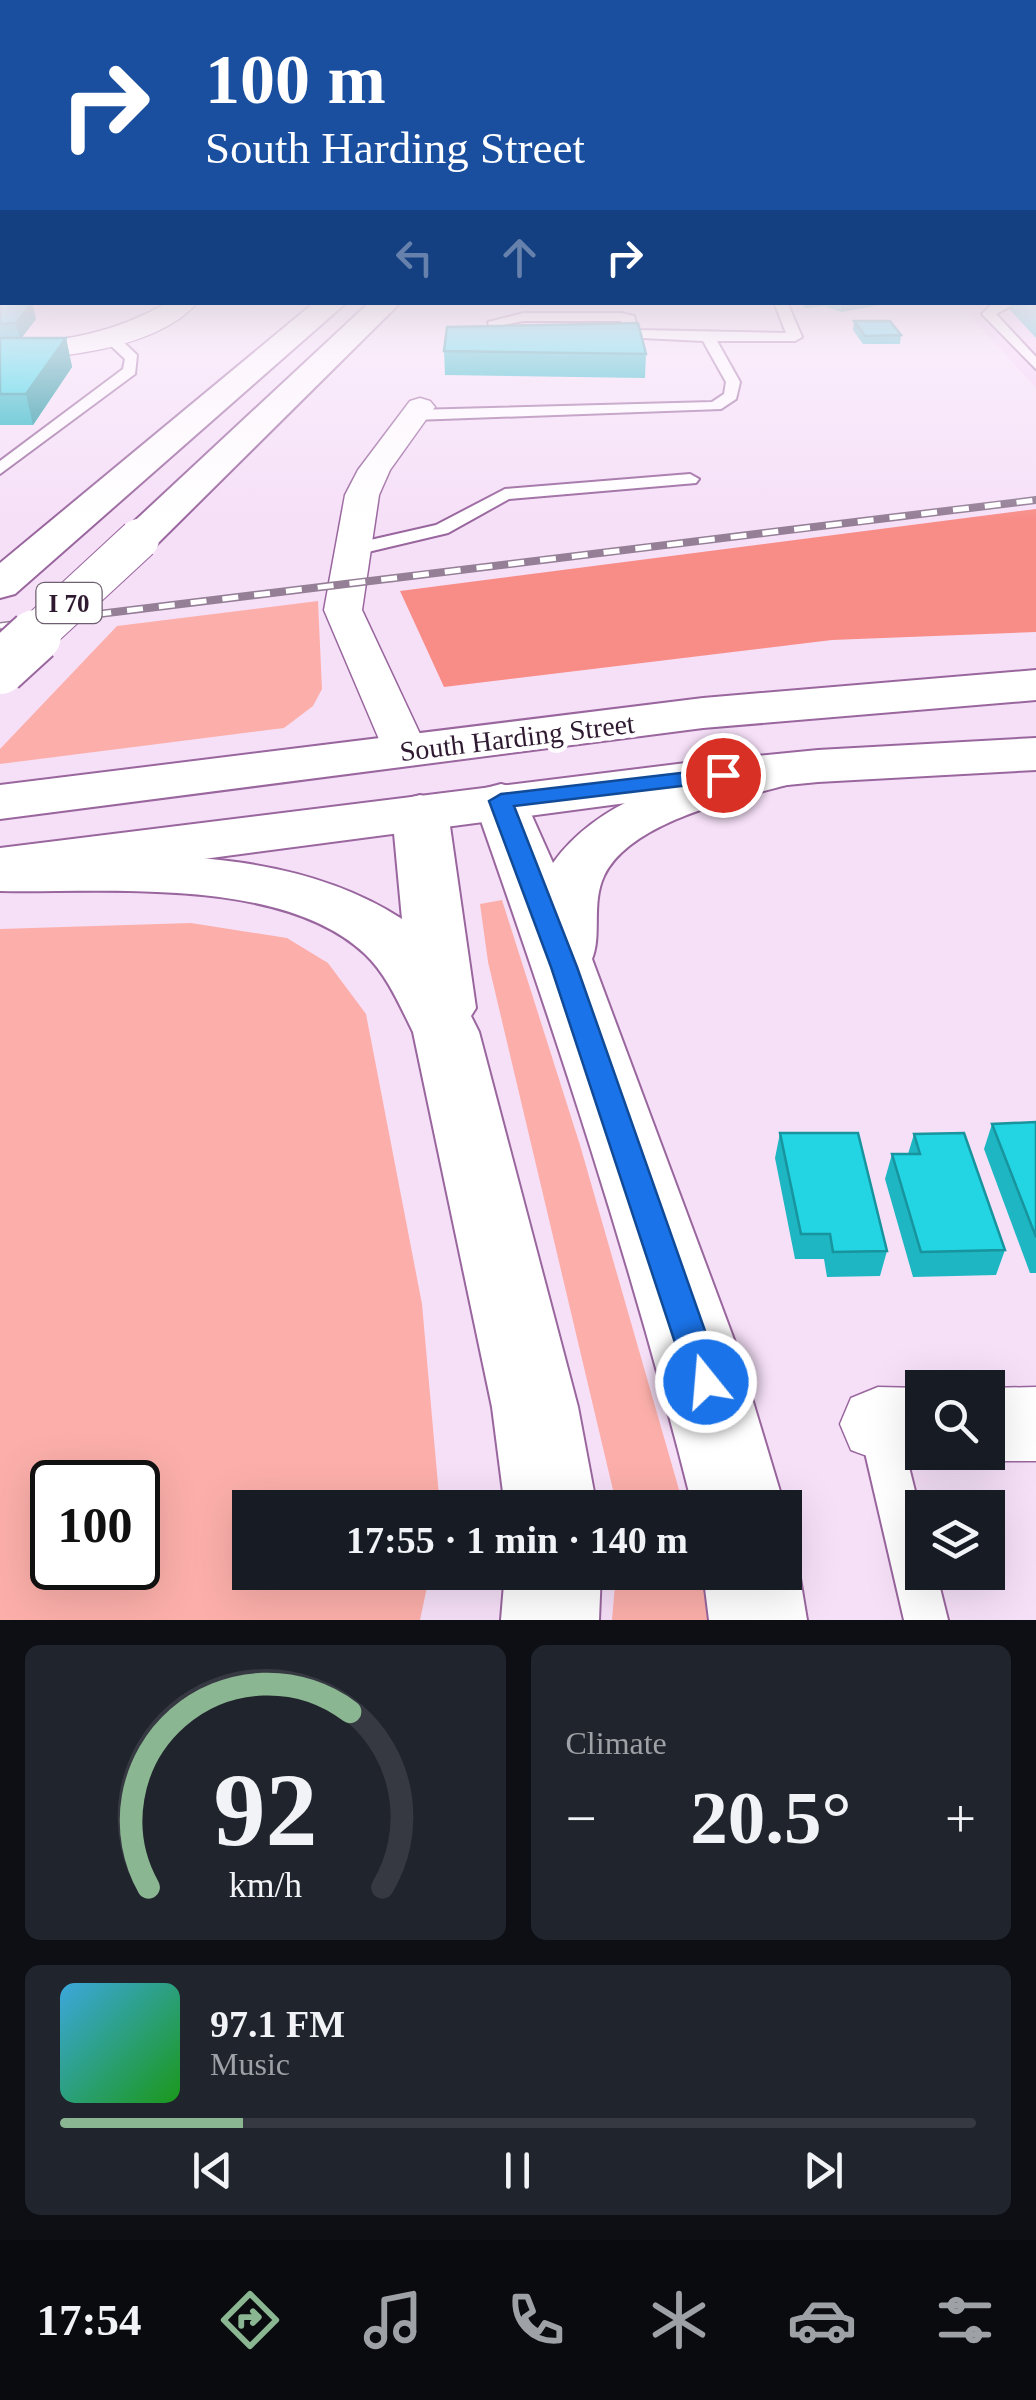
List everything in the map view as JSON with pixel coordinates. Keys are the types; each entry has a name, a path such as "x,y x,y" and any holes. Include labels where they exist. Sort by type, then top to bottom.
{"main road":[{"name":"I 70","path":"16,571 254,369"},
{"name":"I 70","path":"0,668 317,369"},
{"name":"South Harding Street","path":"0,802 704,714 1036,685"},
{"path":"406,751 501,801 564,967 694,1345 735,1490"},
{"path":"406,751 420,812 446,1032 535,1408 548,1490"},
{"path":"0,869 501,801 782,770 1036,754"},
{"path":"564,967 565,905 579,871 600,843 658,807 782,770"},
{"path":"0,869 230,881 315,898 383,934 418,979 446,1032"},
{"path":"550,1620 551,1590"},
{"path":"754,1590 758,1620"}],"street":[{"path":"406,751 344,616 357,512 368,482 417,411"},
{"path":"1005,1424 1036,1424"}],"lane":[{"path":"0,469 130,369"},
{"path":"417,411 716,406 731,396 733,382 726,369"},
{"path":"351,550 442,530 505,494 690,479"},
{"path":"900,1424 926,1620"}],"shaded area":[{"path":"1018,369 1036,369 1036,388"},
{"path":"1036,509 1036,632 832,640 444,687 400,591"},
{"path":"318,601 322,689 313,706 284,728 0,764 0,749 117,626"},
{"path":"502,900 580,1145 679,1490 613,1490 488,962 480,904"},
{"path":"191,923 287,938 328,963 366,1014 422,1304 438,1490 232,1490 232,1590 426,1590 420,1620 0,1620 0,929"},
{"path":"615,1590 707,1590 707,1620 612,1620"}],"building":[{"path":"0,369 44,369 26,394 0,394"},
{"path":"1036,1122 1036,1237 992,1124"},
{"path":"780,1133 858,1133 887,1251 833,1252 830,1234 801,1234"},
{"path":"964,1133 1005,1250 921,1252 892,1154 920,1154 914,1134"}],"railway":[{"path":"0,626 1036,500"}],"route":[{"path":"706,1382 564,967 501,801 723,775"}]}
